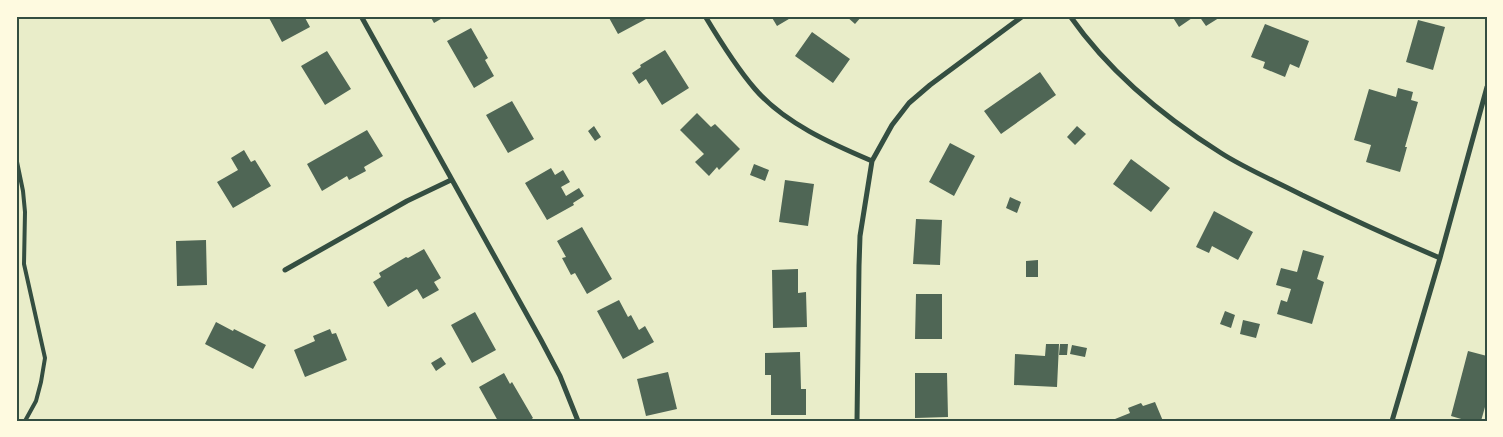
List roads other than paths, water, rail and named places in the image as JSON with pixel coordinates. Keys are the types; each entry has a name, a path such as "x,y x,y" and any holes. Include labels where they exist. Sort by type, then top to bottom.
{"street":[{"path":"361,16 541,340 560,376 578,421"},
{"path":"705,16 738,69 756,91 775,108 796,123 834,145 872,161"},
{"path":"857,421 859,258 863,213 872,161 892,125 910,103 930,85 1023,16"},
{"path":"1070,16 1110,66 1136,92 1164,115 1221,153 1249,169 1358,222 1440,258"},
{"path":"1392,421 1440,258 1487,87"},
{"path":"285,270 407,201 451,180"}],"lane":[{"path":"16,157 25,212 24,264 45,358 36,400 25,421"}]}
